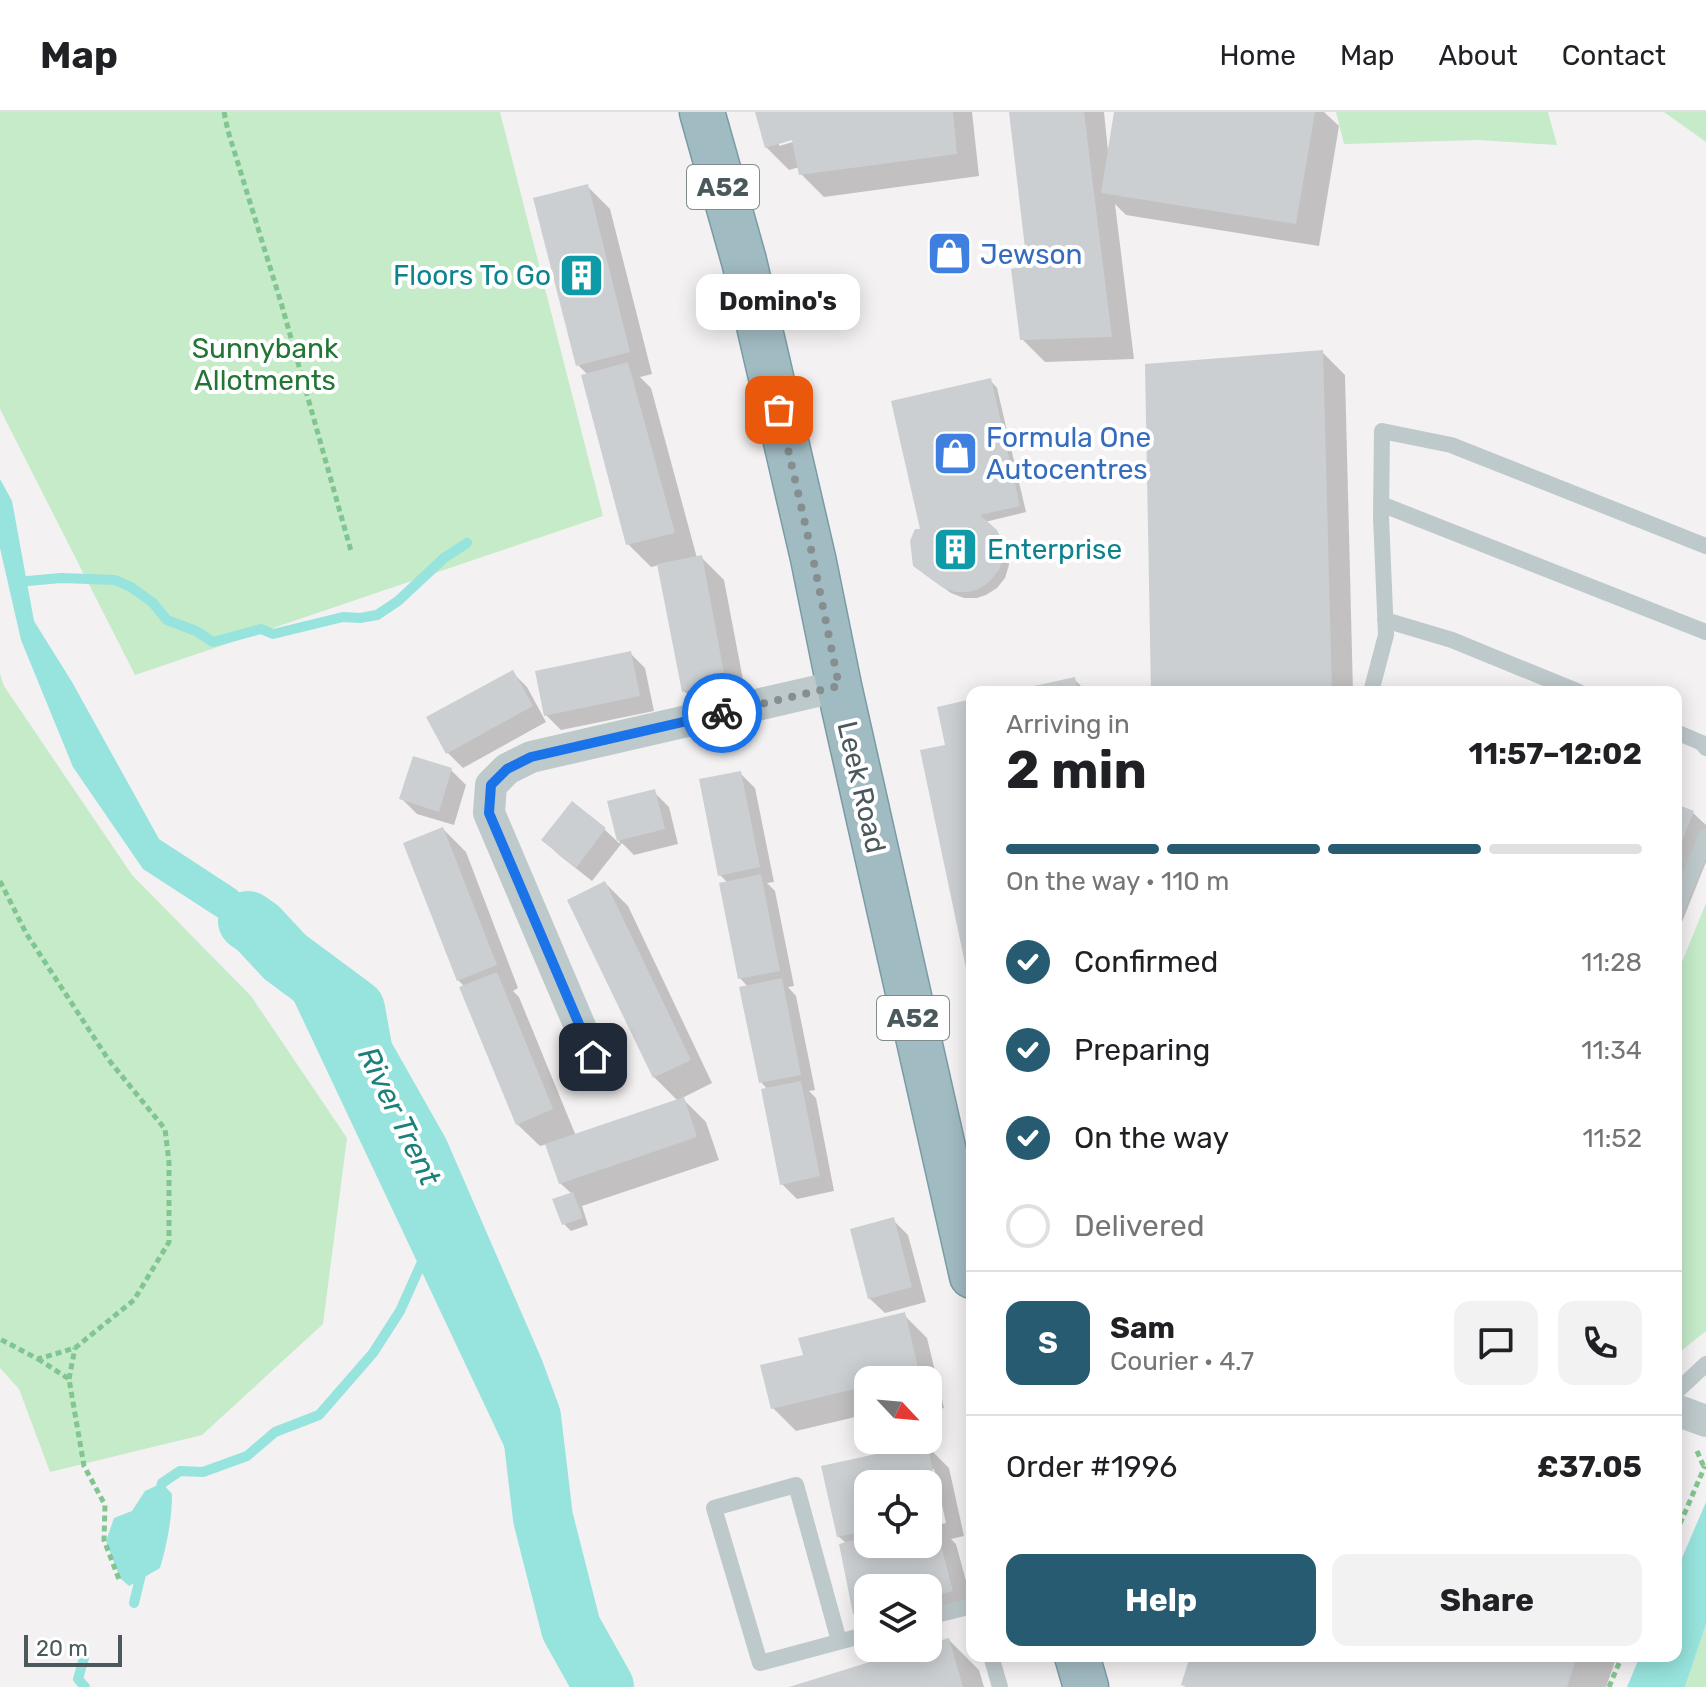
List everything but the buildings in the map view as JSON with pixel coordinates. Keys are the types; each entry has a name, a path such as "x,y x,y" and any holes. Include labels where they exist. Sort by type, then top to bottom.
{"highway":[{"name":"Leek Road","path":"702,112 744,261 813,558 839,686 965,1222"},
{"path":"1079,1662 1086,1687"}],"street":[{"path":"593,1057 489,813 491,785 507,769 531,757 839,686"},
{"path":"1682,1412 1706,1421"}],"lane":[{"path":"1373,686 1386,635 1381,504 1382,431 1451,445 1706,546"},
{"path":"1381,504 1706,632"},
{"path":"1385,620 1452,640 1564,686"},
{"path":"1682,735 1702,743 1706,748"},
{"path":"1682,896 1706,836"},
{"path":"1682,1386 1706,1364"},
{"path":"839,1641 796,1485 714,1508 760,1663 854,1637"},
{"path":"942,1614 966,1608"},
{"path":"993,1662 1000,1687"}],"path":[{"path":"224,112 351,551"},
{"path":"0,881 26,933 108,1059 165,1129 169,1162 169,1242 134,1300 75,1348 38,1359"},
{"path":"0,1339 69,1379"},
{"path":"75,1348 69,1379 84,1466 105,1505 104,1540 120,1582"},
{"path":"1682,1519 1706,1465"},
{"path":"1609,1687 1619,1662"}],"green space":[{"name":"Sunnybank Allotments","path":"0,112 500,112 603,516 135,675 0,409"},
{"path":"1336,112 1548,112 1557,145 1478,140 1344,144"},
{"path":"1664,112 1706,112 1706,142"},
{"path":"0,674 4,686 132,875 251,996 347,1138 323,1324 202,1435 50,1472 19,1389 0,1368"},
{"path":"1706,903 1706,1331 1682,1350 1682,962"},
{"path":"1706,1624 1706,1687 1685,1687"}],"water":[{"path":"0,479 12,501 34,621 72,682 159,839 237,890 301,958 552,1505 589,1628 619,1687 593,1687 565,1635 528,1497 271,952 143,869 73,767 21,640 0,548"},
{"path":"162,1483 172,1494 169,1531 160,1568 129,1586 120,1578 106,1541 114,1518 132,1511 145,1491"},
{"path":"1706,1502 1706,1624 1685,1687 1627,1687 1637,1662 1682,1662 1682,1558"}],"waterway":[{"path":"17,582 61,578 115,580 153,603 167,620 196,631 213,642 261,629 273,634 343,617 377,615 398,601 444,558 467,543"},
{"name":"River Trent","path":"248,921 285,957 355,1009 363,1053 419,1152 531,1417 543,1518 571,1628 604,1687"},
{"path":"159,1495 162,1483 180,1471 203,1472 247,1456 275,1432 319,1415 373,1353 400,1311 422,1262 448,1220"},
{"path":"134,1603 142,1570"},
{"path":"84,1658 78,1679 85,1687"}],"way so far":[{"path":"722,713 839,686 779,410"}],"place":[{"name":"Jewson","path":"949,254"},
{"name":"Floors To Go","path":"582,275"},
{"name":"Domino's","path":"779,410"},
{"name":"Formula One Autocentres","path":"955,453"},
{"name":"Enterprise","path":"956,549"}],"route":[{"path":"593,1057 489,813 491,785 507,769 531,757 722,713"}]}
